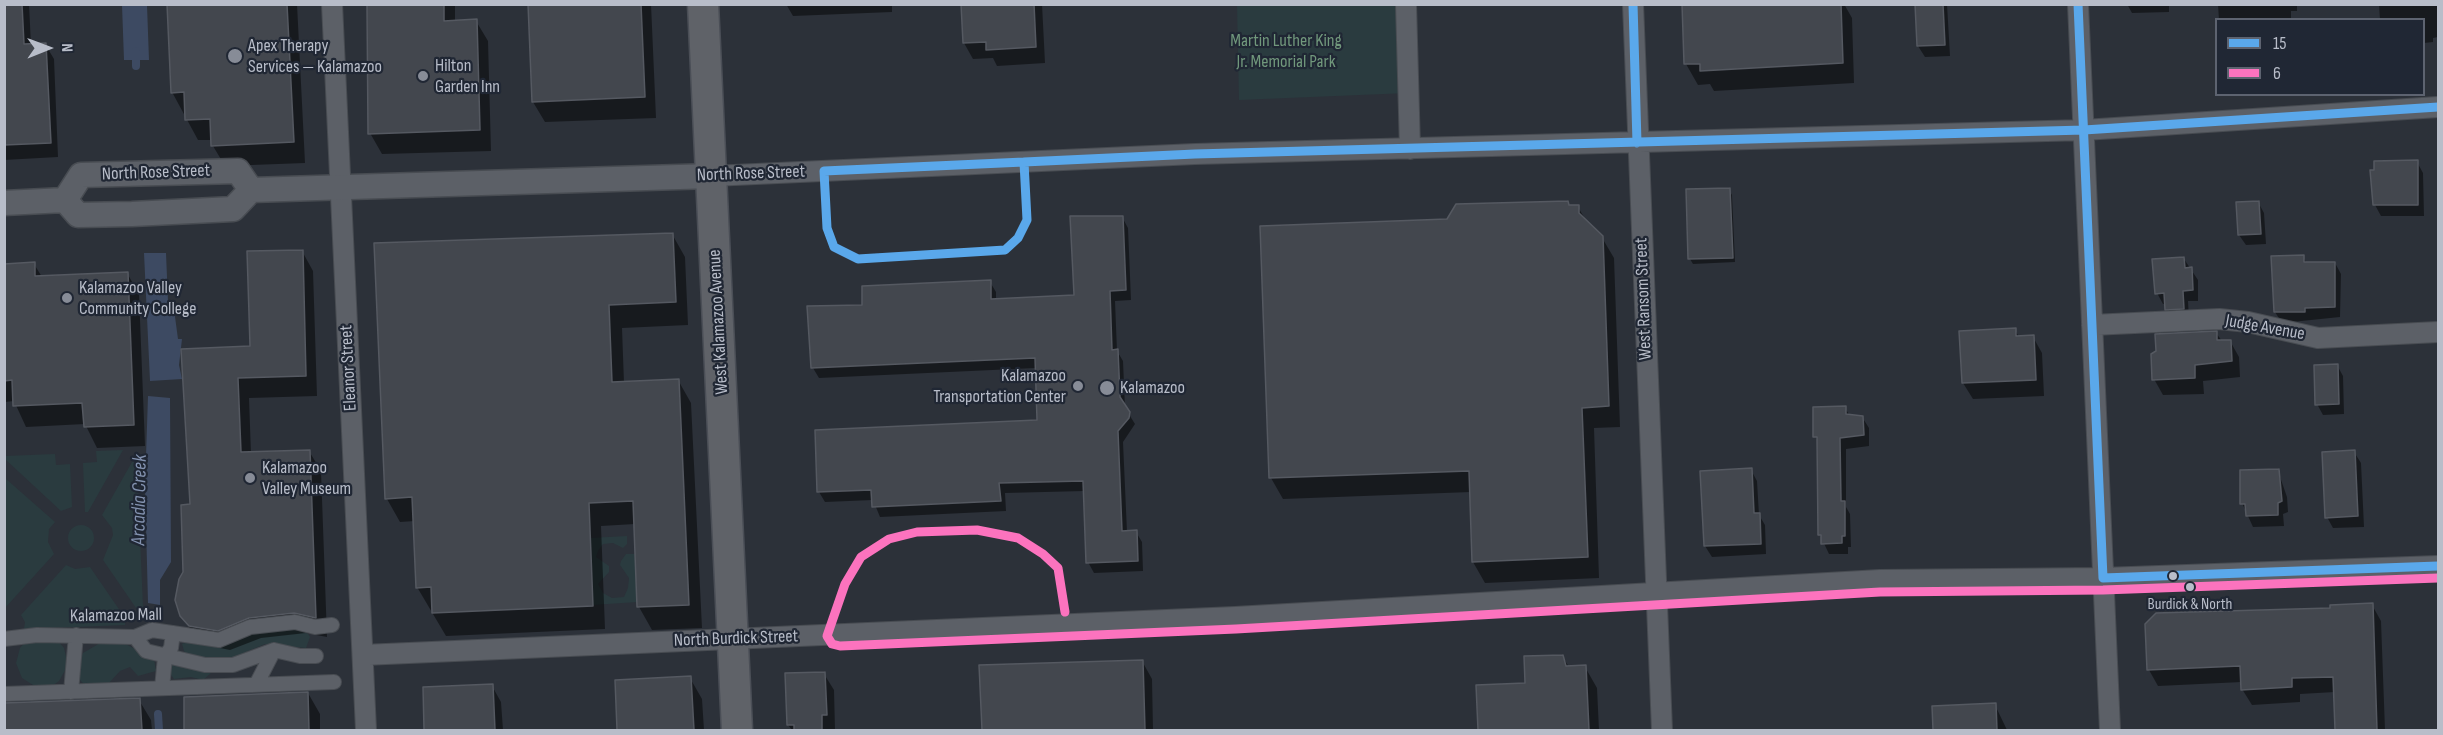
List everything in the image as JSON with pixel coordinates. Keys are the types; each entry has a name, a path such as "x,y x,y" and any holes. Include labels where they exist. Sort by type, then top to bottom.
{"main road":[{"name":"West Kalamazoo Avenue","path":"703,4 737,730"}],"street":[{"name":"Eleanor Street","path":"332,4 366,730"},
{"path":"1406,4 1410,149"},
{"name":"West Ransom Street","path":"1633,4 1662,730"},
{"path":"2078,4 2110,730"},
{"name":"North Rose Street","path":"65,200 81,175 238,171 251,190 339,189 712,176 1195,154 2084,130 2439,107"},
{"path":"4,203 65,200 78,215 233,209 251,190"},
{"name":"Judge Avenue","path":"2092,325 2219,319 2248,322 2318,338 2439,333"},
{"name":"North Burdick Street","path":"363,655 1235,617 1880,580 2103,578 2439,566"},
{"name":"Kalamazoo Mall","path":"4,639 76,635 135,637 152,630 219,640 250,627 296,622 315,627 332,625"},
{"path":"162,688 165,657 171,648 173,633"},
{"path":"71,692 76,635"},
{"path":"135,637 146,651 205,665 232,665 274,650 300,656 316,656"},
{"path":"256,685 274,650"},
{"path":"4,694 334,682"}],"green space":[{"name":"Martin Luther King Jr. Memorial Park","path":"1237,5 1406,5 1408,93 1239,100"},
{"path":"123,450 88,512 85,512 83,463 97,462 96,451"},
{"path":"55,454 56,465 70,464 72,507 61,511 6,460 6,456"},
{"path":"132,462 140,462 138,489 143,607 136,608 103,560 113,535 112,528 102,515"},
{"path":"5,478 55,522 49,529 48,542 54,554 5,608"},
{"path":"81,525 90,529 94,538 90,547 81,551 72,547 68,538 72,529"},
{"path":"627,536 627,544 623,548 613,543 603,544 598,551 596,557 609,566 609,572 598,584 603,593 612,598 624,597 629,578 620,565 621,561 626,554 635,554 637,602 593,605 590,538"},
{"path":"66,565 75,569 90,567 125,618 125,625 24,629 25,622 21,615"},
{"path":"280,625 307,632 310,637 306,648 265,644 222,662 185,654 182,644 191,640 221,647 263,629"},
{"path":"107,639 116,639 154,659 156,671 138,676 130,667 120,671 109,683 95,687 85,685 78,678 75,667 83,653"},
{"path":"26,641 58,641 64,648 68,665 59,681 52,686 36,687 22,678 16,663 20,648"},
{"path":"173,662 205,667 211,673 203,680 191,677 174,679 169,672"}],"water":[{"path":"122,5 147,5 149,60 124,60"},
{"path":"144,253 166,253 168,302 173,302 178,339 182,339 179,365 182,379 150,381"},
{"path":"148,396 170,398 171,562 160,580 160,605 148,603 145,486"}],"building":[{"path":"4,4 22,4 24,44 46,43 51,143 4,145"},
{"path":"167,4 287,4 294,142 211,146 210,119 185,120 184,92 171,93"},
{"name":"Hilton Garden Inn","path":"367,4 444,4 444,21 477,19 480,130 368,134"},
{"path":"528,4 641,4 645,97 532,102"},
{"path":"961,4 1034,4 1036,47 986,50 986,42 963,43"},
{"path":"1682,4 1841,4 1843,63 1700,71 1700,64 1684,64"},
{"path":"1915,4 1943,4 1945,45 1917,46"},
{"path":"2418,160 2418,205 2373,205 2370,170 2374,170 2374,161"},
{"path":"1730,188 1733,258 1688,259 1686,189"},
{"path":"1568,201 1569,205 1579,205 1579,213 1603,236 1609,406 1582,408 1588,557 1472,562 1469,471 1269,478 1260,226 1447,219 1456,204"},
{"path":"2259,201 2261,234 2238,235 2236,202"},
{"path":"1070,216 1123,216 1126,290 1110,291 1112,350 1118,349 1120,397 1130,412 1129,418 1118,431 1122,531 1137,530 1138,561 1086,563 1083,481 999,483 1001,501 872,507 871,490 817,492 815,430 1037,420 1035,358 811,368 807,306 862,305 862,286 991,280 991,299 1074,295"},
{"path":"673,233 676,302 609,305 612,382 679,379 689,605 637,607 633,501 589,503 593,606 432,613 431,587 416,588 412,497 385,499 374,243"},
{"name":"Kalamazoo Valley Museum","path":"303,250 306,376 238,378 241,452 310,450 316,618 294,613 249,618 218,631 189,626 180,616 175,600 179,579 183,572 181,505 190,504 181,349 250,346 247,251"},
{"path":"2304,255 2304,262 2335,262 2335,307 2305,308 2305,312 2274,312 2271,256"},
{"path":"2184,257 2185,268 2192,267 2193,290 2183,291 2184,309 2165,310 2164,293 2155,294 2152,259"},
{"path":"35,262 35,276 128,272 134,425 84,427 82,403 13,406 12,380 4,381 4,264"},
{"path":"2016,328 2016,336 2034,335 2036,380 1962,383 1959,331"},
{"path":"2217,331 2217,340 2231,340 2232,361 2195,365 2195,378 2152,380 2151,354 2156,351 2155,334"},
{"path":"2338,364 2339,404 2315,405 2314,365"},
{"path":"1846,406 1846,414 1863,416 1864,435 1840,438 1841,501 1845,501 1845,536 1842,536 1842,543 1821,544 1821,535 1818,535 1817,437 1813,437 1813,407"},
{"path":"2355,450 2358,516 2325,518 2322,452"},
{"path":"1752,468 1754,513 1760,513 1761,544 1704,546 1700,471"},
{"path":"2279,469 2282,501 2278,503 2278,515 2246,516 2245,504 2240,504 2240,470"},
{"path":"2373,603 2377,730 2335,730 2333,677 2292,678 2292,687 2241,690 2240,666 2147,670 2145,624 2156,613 2330,608 2330,605"},
{"path":"1563,655 1566,666 1586,665 1589,730 1478,730 1476,685 1525,683 1524,656"},
{"path":"1143,660 1145,730 982,730 979,665"},
{"path":"825,672 827,715 822,715 822,730 794,730 794,725 787,725 785,673"},
{"path":"691,676 694,730 617,730 615,680"},
{"path":"493,684 495,730 424,730 423,687"},
{"path":"308,692 309,730 184,730 184,697"},
{"path":"140,698 142,730 4,730 4,703"},
{"path":"1996,703 1997,730 1933,730 1932,706"}],"waterway":[{"name":"Arcadia Creek","path":"136,51 136,66"},
{"name":"Arcadia Creek","path":"158,714 159,730"}],"transit line":[{"name":"15","path":"1633,4 1637,143"},
{"name":"15","path":"2078,4 2103,578 2438,566"},
{"name":"15","path":"1024,162 1195,154 2084,130 2438,107"},
{"name":"15","path":"1024,162 1027,220 1018,238 1005,250 858,259 834,247 827,228 824,171 1024,162"},
{"name":"6","path":"1065,612 1058,568 1043,554 1018,538 977,530 917,532 889,539 861,557 845,584 827,636 832,644 840,646 1236,629 1880,592 2103,590 2438,578"}],"place":[{"name":"Apex Therapy Services — Kalamazoo","path":"235,56"},
{"name":"Hilton Garden Inn","path":"423,76"},
{"name":"Kalamazoo Valley Community College","path":"67,298"},
{"name":"Kalamazoo Transportation Center","path":"1078,386"},
{"name":"Kalamazoo","path":"1107,388"},
{"name":"Kalamazoo Valley Museum","path":"250,478"},
{"name":"Burdick & North","path":"2190,587"}]}
